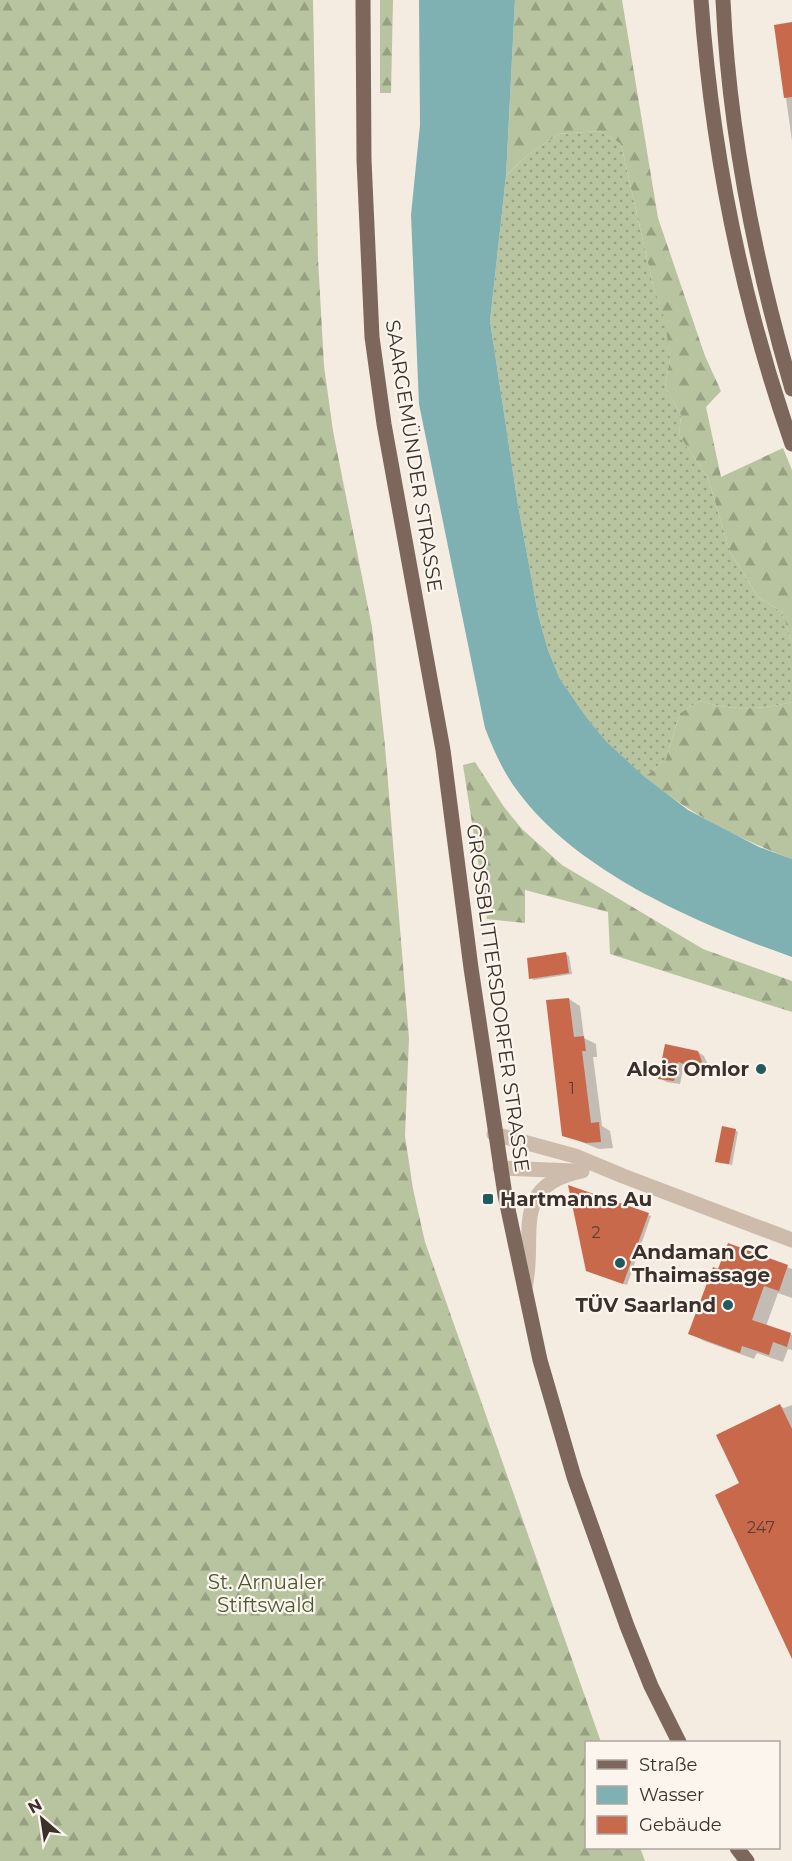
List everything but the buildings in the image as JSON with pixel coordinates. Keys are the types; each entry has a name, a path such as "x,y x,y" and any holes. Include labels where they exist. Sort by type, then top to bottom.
{"main road":[{"name":"SAARGEMÜNDER STRASSE","path":"363,0 364,172 372,337 384,424 428,665"},
{"path":"701,0 718,159 767,365 788,422 792,444"},
{"path":"723,0 726,61 745,195 774,328 792,389"},
{"name":"GROSSBLITTERSDORFER STRASSE","path":"428,665 443,750 494,1134 540,1360 574,1477 627,1626 651,1686 678,1741"},
{"path":"738,1849 747,1861"}],"street":[{"path":"494,1134 575,1156 792,1240"},
{"path":"500,1168 582,1171 623,1176"},
{"path":"525,1287 530,1268 529,1215 533,1201 543,1189 561,1177 582,1171"}],"green space":[{"name":"St. Arnualer Stiftswald","path":"0,0 313,0 318,259 324,366 333,431 372,627 385,746 409,1038 405,1136 413,1189 425,1242 601,1741 585,1741 585,1849 640,1849 645,1861 0,1861"},
{"path":"380,0 393,0 391,93 380,93"},
{"path":"515,0 622,0 658,218 705,356 721,391 706,407 721,477 783,448 792,470 792,643 782,612 758,597 730,552 708,478 679,435 681,415 665,387 670,358 665,321 653,285 621,144 599,131 559,134 525,157 506,176"},
{"path":"599,131 621,144 653,285 666,321 670,358 665,387 681,415 679,435 708,478 730,552 758,597 782,612 792,643 792,702 769,707 746,708 700,701 680,713 666,759 645,777 606,741 587,718 560,679 548,650 538,614 518,505 490,321 506,176 525,157 559,134"},
{"path":"700,701 746,708 769,707 792,702 792,859 753,843 697,814 645,777 666,759 680,713"},
{"path":"475,762 504,807 522,829 562,865 703,949 792,981 792,1012 610,954 608,912 525,890 525,923 487,919 463,765"}],"water":[{"path":"419,0 515,0 506,176 490,321 518,505 538,614 548,650 560,679 587,718 606,741 645,777 688,810 759,847 792,859 792,957 681,912 608,872 574,848 544,822 519,793 500,762 485,728 419,404 411,215 420,125"}],"place":[{"name":"Alois Omlor","path":"761,1069"},
{"name":"Hartmanns Au","path":"488,1199"},
{"name":"Andaman CC Thaimassage","path":"620,1263"},
{"name":"TÜV Saarland","path":"728,1305"}]}
